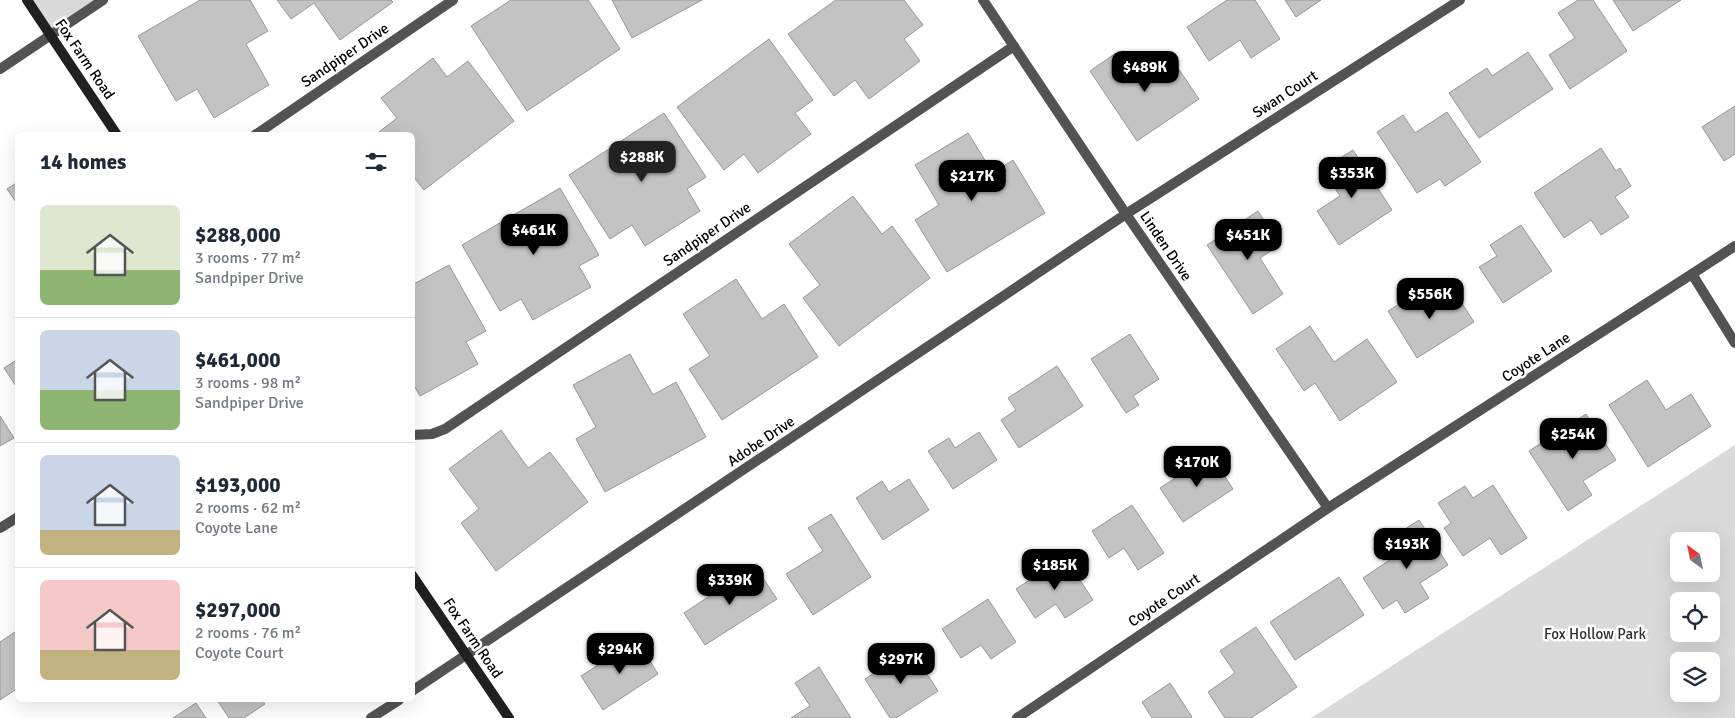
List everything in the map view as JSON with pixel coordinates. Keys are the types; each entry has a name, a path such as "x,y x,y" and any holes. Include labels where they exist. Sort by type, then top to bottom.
{"street":[{"name":"Fox Farm Road","path":"27,0 115,132"},
{"path":"0,69 102,0"},
{"name":"Sandpiper Drive","path":"258,132 453,0"},
{"name":"Linden Drive","path":"983,0 1126,214 1328,508"},
{"name":"Swan Court","path":"1126,214 1460,0"},
{"name":"Sandpiper Drive","path":"415,435 432,434 445,429 1014,46"},
{"name":"Adobe Drive","path":"415,689 468,656 1126,214"},
{"name":"Coyote Lane","path":"1328,508 1735,246"},
{"path":"1692,274 1735,343"},
{"name":"Coyote Court","path":"1017,718 1328,508"},
{"path":"0,528 15,518"},
{"name":"Fox Farm Road","path":"415,578 509,718"},
{"path":"371,718 396,702"}],"green space":[{"path":"27,0 103,0 50,35"},
{"name":"Fox Hollow Park","path":"1735,445 1735,718 1311,718"}],"building":[{"path":"200,0 250,0 268,31 246,44 269,85 214,118 197,89 176,101 138,36"},
{"path":"277,0 391,0 393,2 340,40 314,3 291,19"},
{"path":"511,0 588,0 620,49 527,111 471,26"},
{"path":"612,0 702,0 632,38"},
{"path":"836,0 904,0 923,25 904,39 920,61 869,99 855,80 834,96 788,34"},
{"path":"1227,0 1255,0 1280,39 1251,58 1240,40 1209,61 1187,27"},
{"path":"1285,0 1321,0 1296,17"},
{"path":"1578,0 1593,0 1627,51 1570,89 1549,55 1575,38 1558,13"},
{"path":"1613,0 1681,0 1633,31"},
{"path":"769,39 813,100 795,113 811,134 758,173 744,154 724,170 677,107"},
{"path":"1167,52 1199,99 1137,141 1090,71 1116,53 1132,76"},
{"path":"1528,52 1553,89 1479,138 1449,93 1487,68 1492,76"},
{"path":"433,58 447,77 468,61 514,121 424,190 415,179 415,132 379,132 397,118 381,98"},
{"path":"1735,106 1735,154 1724,161 1702,127"},
{"path":"1447,112 1481,162 1445,186 1440,179 1417,193 1377,132 1403,115 1415,133"},
{"path":"664,113 706,177 687,189 700,211 645,246 632,225 610,239 569,175"},
{"path":"968,133 993,173 1013,160 1045,213 947,272 915,220 939,205 915,165"},
{"path":"1601,148 1616,171 1620,168 1631,186 1615,197 1629,217 1601,235 1591,220 1564,238 1534,193"},
{"path":"1353,150 1392,210 1339,245 1317,211 1340,196 1323,169"},
{"path":"15,184 15,201 7,189"},
{"path":"560,188 599,255 579,266 591,287 533,320 521,299 500,311 462,245"},
{"path":"853,196 882,234 892,226 930,278 839,346 803,298 820,285 789,244"},
{"path":"1258,211 1280,245 1260,258 1283,294 1253,314 1207,245"},
{"path":"1521,225 1552,271 1503,303 1479,267 1497,256 1490,245"},
{"path":"449,265 486,331 466,342 478,364 420,396 415,387 415,283"},
{"path":"736,279 762,319 784,304 818,357 722,420 689,369 710,356 683,314"},
{"path":"1424,289 1433,304 1454,291 1474,322 1417,358 1388,311"},
{"path":"1310,326 1334,362 1367,339 1397,382 1340,421 1315,383 1304,391 1276,349"},
{"path":"1130,334 1159,379 1133,396 1139,405 1126,413 1091,359"},
{"path":"630,354 653,395 676,382 706,437 605,492 576,439 596,427 573,385"},
{"path":"15,361 15,384 4,368"},
{"path":"1057,366 1083,406 1019,448 1001,420 1016,410 1008,398"},
{"path":"1647,380 1666,410 1691,394 1711,426 1648,467 1609,405"},
{"path":"1586,414 1616,460 1583,481 1592,495 1568,511 1529,451"},
{"path":"0,416 14,438 0,446"},
{"path":"501,430 528,468 550,452 588,502 496,571 461,523 479,509 449,469"},
{"path":"979,432 997,460 953,489 928,451 949,438 955,448"},
{"path":"1211,455 1233,489 1183,522 1160,488"},
{"path":"909,479 929,510 883,540 856,498 882,481 889,492"},
{"path":"1493,485 1527,538 1501,555 1490,538 1463,556 1444,528 1451,523 1438,503 1465,486 1473,498"},
{"path":"1132,505 1164,553 1138,570 1124,548 1109,558 1092,531"},
{"path":"831,514 871,577 813,615 786,574 823,551 808,528"},
{"path":"1419,520 1448,565 1420,583 1429,598 1405,613 1397,600 1383,609 1363,578 1400,553 1391,538"},
{"path":"1065,557 1093,600 1065,618 1056,604 1035,618 1016,589"},
{"path":"755,566 777,599 705,645 684,613"},
{"path":"1339,577 1364,615 1295,660 1270,622"},
{"path":"988,599 1016,642 991,659 981,645 961,658 942,629"},
{"path":"1256,627 1297,687 1251,718 1225,718 1208,692 1235,673 1220,651"},
{"path":"15,632 15,690 0,700 0,642"},
{"path":"637,640 658,674 603,710 581,676"},
{"path":"911,649 938,691 896,718 890,718 865,679"},
{"path":"819,667 851,718 791,718 810,706 795,683"},
{"path":"1170,683 1192,717 1152,718 1142,702"},
{"path":"218,702 264,702 265,704 244,718 229,718"},
{"path":"196,703 206,718 173,718"}]}
